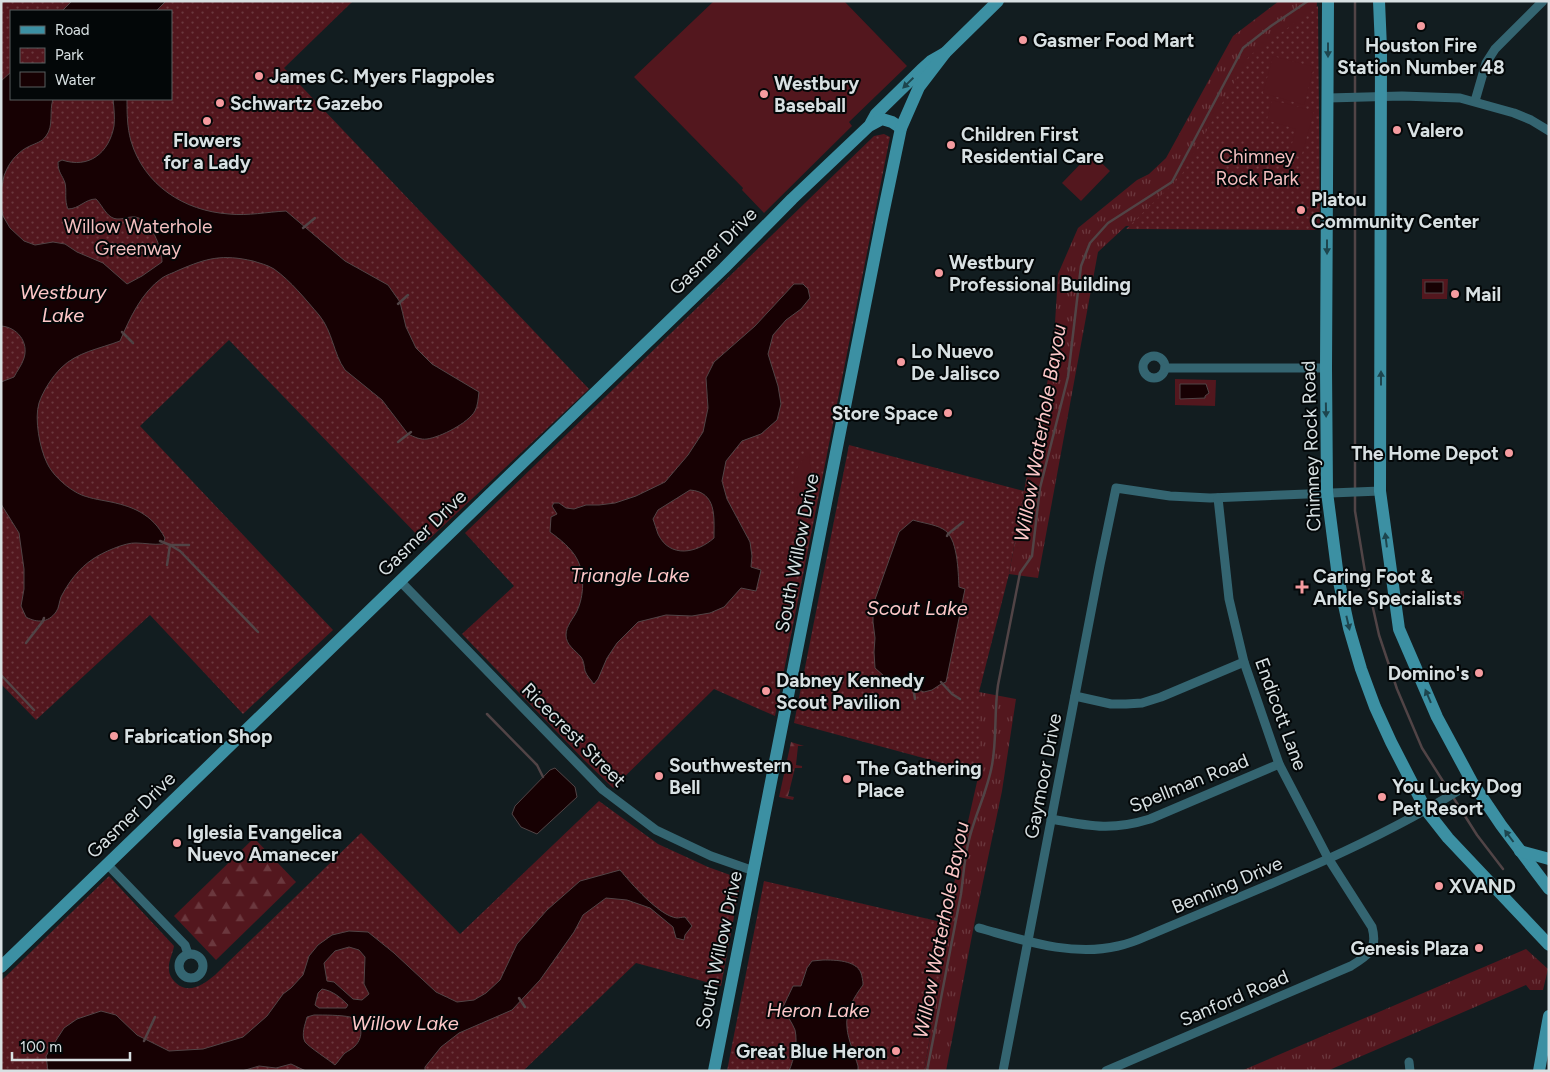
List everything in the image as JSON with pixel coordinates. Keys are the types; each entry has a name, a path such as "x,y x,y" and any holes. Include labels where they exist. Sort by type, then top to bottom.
{"street":[{"name":"Gasmer Drive","path":"1,967 869,126 876,114 920,70 930,61 946,53 998,1"},
{"name":"Chimney Rock Road","path":"1328,1 1333,98 1326,368 1338,577 1349,628 1375,708 1426,810 1448,838 1549,944"},
{"path":"1379,1 1381,48 1374,96 1374,491 1399,629 1437,717 1472,782 1501,825 1549,889"},
{"path":"1475,101 1486,62 1495,49 1543,1"},
{"name":"South Willow Drive","path":"714,1071 901,128 919,88 946,53"},
{"path":"1333,98 1374,96 1460,98 1514,113 1531,120 1549,131"},
{"path":"869,126 882,119 892,122 901,128"},
{"path":"1165,368 1326,368"},
{"name":"Gaymoor Drive","path":"1003,1071 1116,488 1170,496 1218,498"},
{"path":"1218,498 1374,491"},
{"name":"Endicott Lane","path":"1218,498 1229,599 1244,662 1278,764 1328,858 1372,927 1375,937 1371,950"},
{"name":"Ricecrest Street","path":"400,581 603,790 656,830 711,856 754,871"},
{"path":"1075,696 1111,704 1142,703 1161,697 1244,662"},
{"name":"Spellman Road","path":"1051,819 1094,826 1135,823 1150,819 1278,764"},
{"name":"Benning Drive","path":"978,928 1028,941 1074,949 1097,949 1118,946 1148,936 1385,832 1472,782"},
{"path":"1520,851 1549,859"},
{"path":"107,864 186,945 188,954"},
{"name":"Sanford Road","path":"1108,1070 1351,966 1371,950"},
{"path":"1539,1071 1549,1016"}],"green space":[{"name":"Willow Waterhole Greenway","path":"1,1 353,1 284,68 589,389 425,543 229,340 140,426 333,630 243,714 150,615 36,720 1,684"},
{"name":"Westbury Baseball","path":"714,1 844,1 907,66 849,122 852,126 764,213 742,190 743,188 634,77"},
{"path":"1279,1 1317,1 1314,65 1197,223 1126,226 1098,252 1038,578 1009,574 1026,480 1053,356 1058,274 1078,228 1137,180 1149,174 1166,158 1233,36"},
{"name":"Chimney Rock Park","path":"1318,6 1320,230 1126,229 1181,176 1249,56"},
{"path":"1273,56 1314,67 1304,105 1263,93"},
{"path":"1272,100 1314,111 1302,154 1290,151 1296,129 1267,120"},
{"path":"884,134 890,137 775,716 714,689 613,788 462,634 514,586 465,533 874,136"},
{"path":"1091,153 1110,171 1081,201 1062,183"},
{"path":"1422,279 1448,279 1447,299 1422,299"},
{"path":"1175,379 1216,380 1215,406 1175,405"},
{"path":"849,445 1024,491 1009,574 979,692 979,773 794,723"},
{"path":"809,454 809,480 806,493 800,505 795,491 794,477 799,465"},
{"path":"1457,591 1464,591 1464,599 1451,601 1450,594 1457,594"},
{"path":"1428,594 1441,594 1441,602 1428,603"},
{"path":"979,692 1016,699 1002,791 946,1071 924,1071 950,925 945,923 979,773"},
{"path":"791,742 804,746 798,746 796,765 802,766 802,768 795,768 788,796 794,797 793,800 779,797"},
{"path":"599,801 658,844 737,879 740,885 721,986 636,963 523,1071 1,1071 1,981 109,876 174,946 169,963 170,975 181,986 191,988 201,985 215,975 361,833 460,934"},
{"path":"254,838 296,882 216,960 174,916"},
{"path":"764,881 950,924 924,1071 727,1071"},
{"path":"1526,949 1548,969 1543,990 1530,990 1526,985 1327,1071 1241,1071"}],"water":[{"path":"72,1 166,1 157,10 63,10"},
{"path":"10,73 10,100 53,100 51,123 46,136 43,140 23,150 13,160 5,173 1,189 1,81"},
{"name":"Westbury Lake","path":"113,100 127,100 129,130 137,157 145,171 168,193 197,208 212,212 243,215 286,211 345,261 388,285 400,302 406,327 416,348 432,364 479,392 478,402 472,416 454,429 427,439 415,437 408,434 382,400 345,370 324,322 298,291 274,269 253,261 215,258 166,276 155,284 142,298 120,341 74,358 58,372 48,384 41,398 37,417 38,434 44,457 49,467 59,479 70,489 81,495 116,503 141,512 160,530 165,538 163,544 126,544 97,557 83,567 71,581 61,597 53,616 46,620 38,621 26,617 21,606 24,589 24,569 19,533 1,504 1,382 14,377 24,358 25,346 17,332 1,326 1,206 3,216 10,228 24,241 35,245 53,242 65,244 77,252 103,263 127,284 162,262 158,242 151,228 141,219 135,217 120,219 111,217 96,199 92,199 72,209 68,209 67,206 65,183 59,171 58,162 62,160 81,162 96,156 108,144 114,126"},
{"path":"1425,282 1443,282 1443,293 1425,293"},
{"name":"Triangle Lake","path":"794,284 803,284 808,289 810,298 773,335 768,354 778,386 781,404 777,420 761,434 742,441 726,461 722,481 727,499 750,542 751,567 761,570 756,591 741,588 724,607 710,613 692,616 666,615 638,622 617,643 594,684 585,671 582,659 566,639 567,629 581,599 583,585 580,565 575,555 550,532 551,517 557,514 552,506 554,503 559,503 566,508 574,509 586,505 615,503 636,496 665,482 688,455 703,432 708,408 706,378 714,362 755,326","holes":["690,490 705,495 712,507 714,514 714,538 692,550 684,551 669,547 658,534 653,519 658,510"]},
{"path":"1180,384 1206,384 1209,393 1205,398 1180,399"},
{"name":"Scout Lake","path":"913,520 939,527 948,533 952,539 956,555 959,587 965,589 946,682 924,692 891,680 875,668 873,605 899,532"},
{"path":"555,768 575,787 577,797 537,834 521,827 512,814 515,806 550,770"},
{"name":"Willow Lake","path":"620,870 654,905 670,916 677,918 685,917 692,926 685,935 684,940 676,938 673,927 650,908 627,900 606,898 583,915 574,932 540,980 512,1010 459,1033 441,1047 425,1067 425,1071 306,1071 291,1064 276,1068 259,1066 242,1071 48,1071 46,1056 64,1028 77,1019 101,1011 116,1015 137,1035 169,1051 203,1049 243,1037 267,1016 283,994 303,975 309,956 318,945 332,935 349,931 368,932 436,992 457,1002 474,1000 486,993 500,980 517,944 547,910 580,881","holes":["349,947 359,950 365,957 364,984 369,994 362,1000 353,999 334,982 327,981 324,963 335,951","322,989 330,991 348,1005 346,1008 319,1008 315,1005 318,993","314,1015 350,1017 358,1022 360,1026 360,1038 355,1046 345,1053 335,1065 305,1042 303,1033 307,1017"]},
{"name":"Heron Lake","path":"823,960 850,963 855,965 861,973 863,985 856,995 847,1016 847,1028 858,1071 789,1071 795,1051 796,1035 794,1027 783,1007 793,986 801,986 807,968 812,961"}],"waterway":[{"name":"Willow Waterhole Bayou","path":"927,1071 961,894 967,849 992,765 998,685 1020,573 1032,556 1040,488 1068,377 1081,266 1090,243 1108,223 1172,182 1243,48 1308,1"},
{"path":"1355,1 1355,95"},
{"path":"1355,100 1355,511 1365,572 1379,635 1397,689 1422,748 1477,835 1503,869"},
{"path":"303,228 315,218"},
{"path":"398,304 408,295"},
{"path":"122,332 133,343"},
{"path":"398,442 411,432"},
{"path":"947,536 963,522"},
{"path":"160,541 170,545 167,565"},
{"path":"170,545 180,551 258,632"},
{"path":"170,545 189,545"},
{"path":"26,643 44,618"},
{"path":"1,675 34,710"},
{"path":"941,682 952,694 960,699"},
{"path":"913,686 915,699"},
{"path":"487,714 537,765 543,777"},
{"path":"519,998 525,1007"},
{"path":"144,1041 155,1017"}],"place":[{"name":"Houston Fire Station Number 48","path":"1421,26"},
{"name":"Gasmer Food Mart","path":"1023,40"},
{"name":"James C. Myers Flagpoles","path":"259,76"},
{"name":"Westbury Baseball","path":"764,94"},
{"name":"Schwartz Gazebo","path":"220,103"},
{"name":"Flowers for a Lady","path":"207,121"},
{"name":"Valero","path":"1397,130"},
{"name":"Children First Residential Care","path":"951,145"},
{"name":"Platou Community Center","path":"1301,210"},
{"name":"Westbury Professional Building","path":"939,273"},
{"name":"Mail","path":"1455,294"},
{"name":"Lo Nuevo De Jalisco","path":"901,362"},
{"name":"Store Space","path":"948,413"},
{"name":"The Home Depot","path":"1509,453"},
{"name":"Caring Foot & Ankle Specialists","path":"1302,587"},
{"name":"Domino's","path":"1479,673"},
{"name":"Dabney Kennedy Scout Pavilion","path":"766,691"},
{"name":"Fabrication Shop","path":"114,736"},
{"name":"Southwestern Bell","path":"659,776"},
{"name":"The Gathering Place","path":"847,779"},
{"name":"You Lucky Dog Pet Resort","path":"1382,797"},
{"name":"Iglesia Evangelica Nuevo Amanecer","path":"177,843"},
{"name":"XVAND","path":"1439,886"},
{"name":"Genesis Plaza","path":"1479,948"},
{"name":"Great Blue Heron","path":"896,1051"}]}
